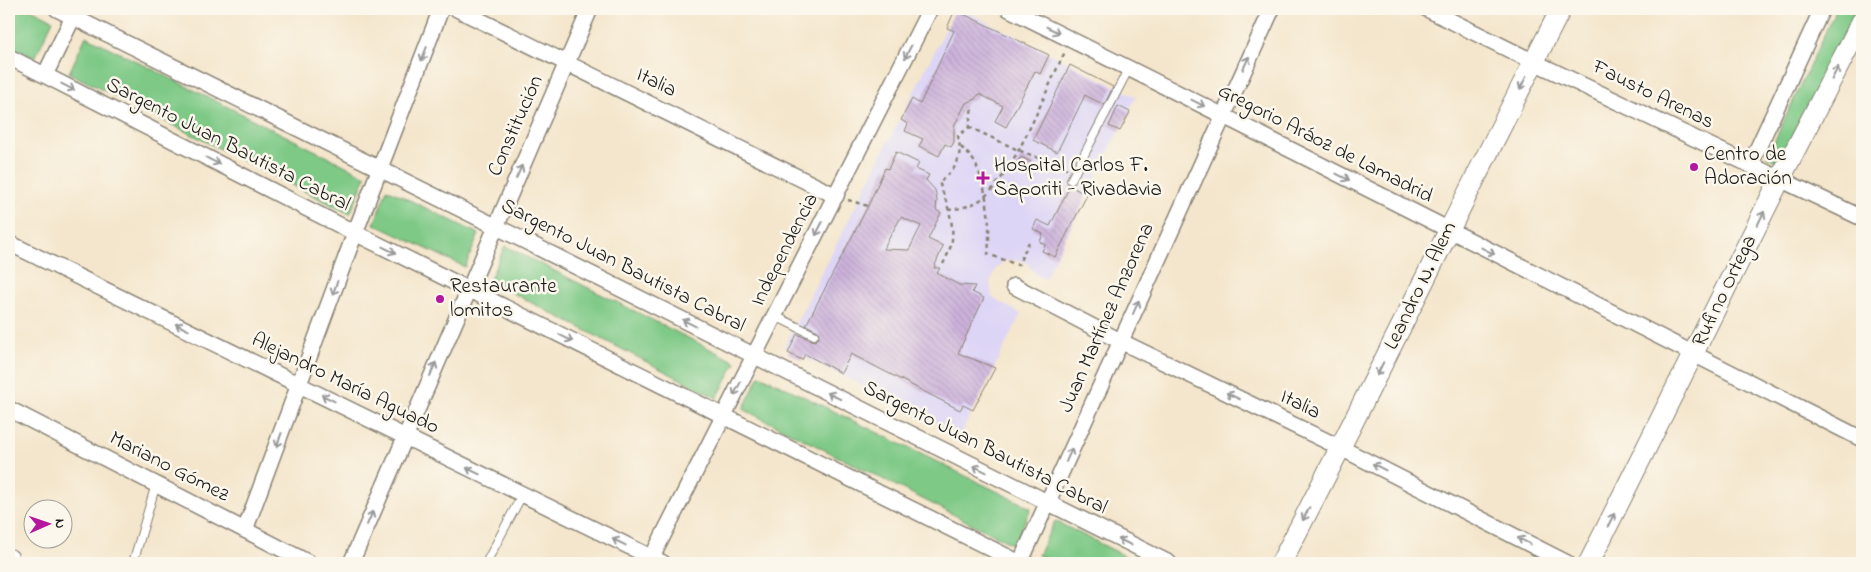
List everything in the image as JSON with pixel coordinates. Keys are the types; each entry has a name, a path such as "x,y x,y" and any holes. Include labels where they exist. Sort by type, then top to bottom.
{"street":[{"name":"Sargento Juan Bautista Cabral","path":"57,9 495,226 1047,504 1169,563"},
{"path":"245,530 441,9"},
{"name":"Italia","path":"457,9 836,196"},
{"name":"Constitución","path":"351,563 468,288 590,9"},
{"name":"Independencia","path":"655,561 723,417 930,9"},
{"name":"Gregorio Aráoz de Lamadrid","path":"1009,9 1223,115 1448,231 1862,439"},
{"name":"Juan Martínez Anzorena","path":"1020,563 1272,9"},
{"name":"Fausto Arenas","path":"1427,9 1862,218"},
{"name":"Leandro N. Alem","path":"1281,563 1341,448 1448,231 1561,9"},
{"path":"1750,165 1822,9"},
{"path":"45,75 73,17"},
{"name":"Rufino Ortega","path":"1589,563 1780,179 1862,20"},
{"name":"Sargento Juan Bautista Cabral","path":"9,57 723,417 1020,563"},
{"name":"Alejandro María Aguado","path":"9,243 299,384 655,561"},
{"name":"Italia","path":"1014,286 1120,341 1341,448 1567,563"},
{"name":"Mariano Gómez","path":"9,409 309,563"},
{"path":"9,559 10,563"}],"lane":[{"path":"1070,180 1129,68"},
{"path":"775,316 814,335"},
{"path":"133,563 156,484"},
{"path":"486,563 522,495"}],"path":[{"path":"948,210 975,203 985,196 1008,170 1071,39"},
{"path":"943,264 951,247 952,238 948,210 939,182 947,177 960,159 958,136 969,127 972,107"},
{"path":"969,127 1018,150 1075,172"},
{"path":"960,146 975,163 985,196 990,233 988,254 1018,265 1029,242"},
{"path":"836,196 868,206"}],"shaded area":[{"name":"Hospital Carlos F. Saporiti - Rivadavia","path":"956,9 961,9 1136,97 1045,279 1035,274 1027,263 1017,260 1004,261 995,270 990,283 992,297 1021,314 961,434 784,347"}],"green space":[{"path":"9,9 31,9 53,20 35,58 9,45"},
{"path":"1836,9 1862,9 1862,18 1786,165 1767,157"},
{"path":"86,36 366,176 350,214 69,73"},
{"path":"387,189 479,234 465,267 374,224"},
{"path":"505,246 736,362 717,398 489,281"},
{"path":"760,375 1031,508 1014,545 743,409"},
{"path":"1055,521 1139,563 1055,563 1038,555"}],"building":[{"path":"955,10 1049,55 1040,74 1035,71 1006,127 995,121 1003,106 979,94 974,100 966,103 954,126 954,142 951,147 945,144 939,156 919,146 923,139 905,131 908,124 901,120 912,99 920,104 954,31 947,28"},
{"path":"1070,65 1113,87 1104,105 1085,95 1057,152 1033,140"},
{"path":"1118,106 1130,112 1120,131 1109,126"},
{"path":"896,152 919,163 916,169 929,175 926,180 935,190 936,210 941,213 928,239 943,246 934,268 940,268 937,273 959,285 975,286 972,292 984,298 958,353 995,368 973,410 963,405 960,410 851,354 841,373 805,354 802,360 788,353 797,334 814,341 819,338 818,331 806,325 868,206 885,168 888,169","holes":["901,217 921,226 909,250 883,249"]},
{"path":"1021,157 1035,164 1029,175 1015,167"},
{"path":"1070,186 1087,195 1055,257 1042,251 1045,245 1040,242 1043,234 1033,229 1037,220 1050,226"}],"place":[{"name":"Centro de Adoración","path":"1694,167"},
{"name":"Hospital Carlos F. Saporiti - Rivadavia","path":"983,178"},
{"name":"Restaurante lomitos","path":"440,299"}]}
